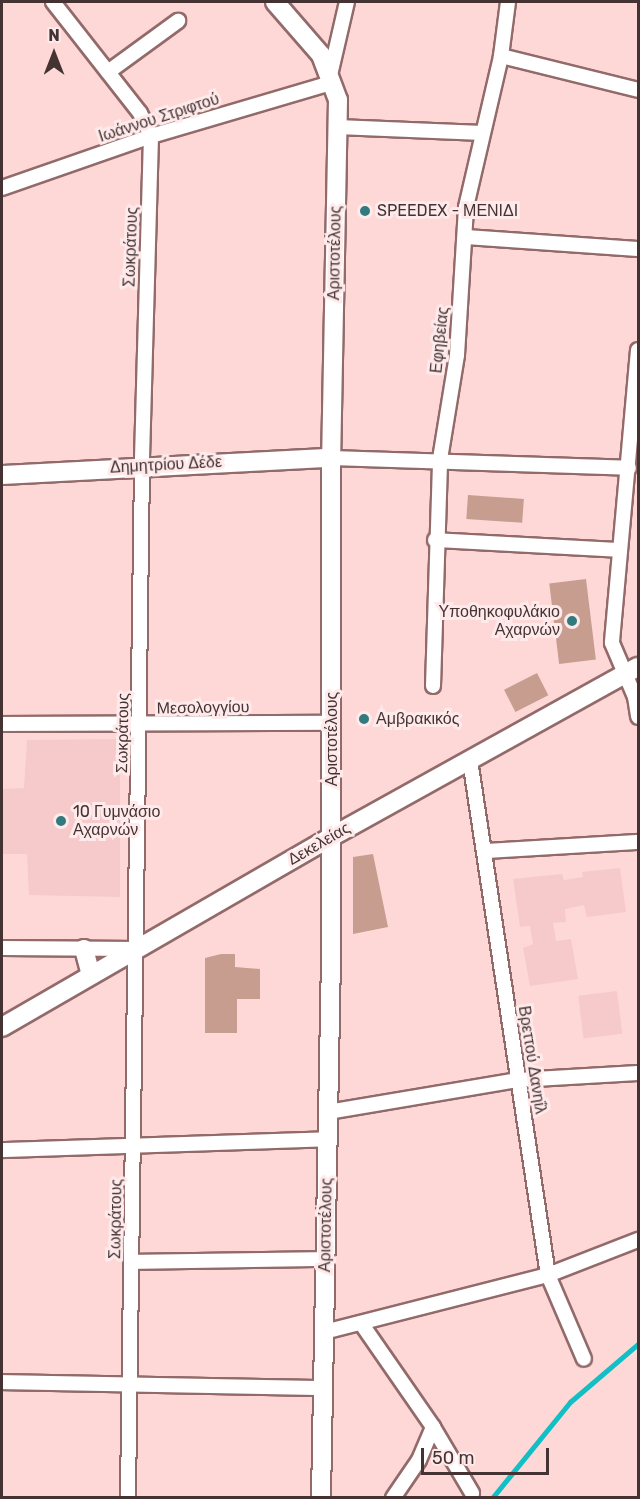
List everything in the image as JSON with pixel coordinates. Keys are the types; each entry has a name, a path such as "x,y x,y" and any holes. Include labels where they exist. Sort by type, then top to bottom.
{"main road":[{"name":"Αριστοτέλους","path":"275,2 321,55 328,84 338,100 331,458 333,723 321,1497"},
{"name":"Δημητρίου Δέδε","path":"2,475 331,458"},
{"name":"Δεκελείας","path":"2,1027 331,837 631,671"},
{"path":"84,950 91,975"}],"street":[{"name":"Σωκράτους","path":"53,2 140,113 151,136 142,466 141,725 128,1497"},
{"path":"328,84 347,2"},
{"name":"Εφηβείας","path":"434,686 435,540 440,459 457,356 466,237 466,207 501,56 508,2"},
{"path":"108,72 178,21"},
{"path":"501,56 639,90"},
{"name":"Ιωάννου Στριφτού","path":"2,188 151,136 328,84"},
{"path":"338,127 482,133"},
{"path":"466,237 639,249"},
{"path":"639,350 612,643 631,671 639,717"},
{"path":"331,458 440,459 628,468"},
{"path":"435,540 620,550"},
{"name":"Μεσολογγίου","path":"2,724 333,723"},
{"name":"Βρεττού Δανηΐλ","path":"470,760 548,1275 584,1359"},
{"path":"485,851 639,842"},
{"path":"2,948 136,950"},
{"path":"328,1112 518,1080 639,1073"},
{"path":"2,1150 328,1139"},
{"path":"324,1332 548,1275 639,1240"},
{"path":"133,1262 325,1259"},
{"path":"361,1323 433,1427 472,1493"},
{"path":"2,1382 323,1388"},
{"path":"393,1497 418,1460 433,1427"}],"shaded area":[{"name":"10 Γυμνάσιο Αχαρνών","path":"120,739 120,897 29,895 27,854 2,854 2,789 24,788 27,740"},
{"path":"620,868 626,912 587,917 584,905 565,909 566,922 553,923 556,941 571,939 578,979 530,986 523,948 533,944 530,926 520,927 513,879 562,874 564,880 583,877 582,872"},
{"path":"617,991 622,1034 584,1038 578,996"}],"building":[{"path":"468,495 524,499 522,523 466,519"},
{"name":"Υποθηκοφυλάκιο Αχαρνών","path":"586,579 596,659 559,664 549,584"},
{"path":"537,673 548,695 515,712 504,690"},
{"path":"373,854 388,927 353,934 353,857"},
{"path":"221,954 235,954 235,967 260,969 260,999 237,999 237,1033 205,1033 205,958"}],"waterway":[{"path":"492,1498 570,1402 638,1344"}],"place":[{"name":"SPEEDEX - ΜΕΝΙΔΙ","path":"365,211"},
{"name":"Υποθηκοφυλάκιο Αχαρνών","path":"572,621"},
{"name":"Αμβρακικός","path":"364,719"},
{"name":"10 Γυμνάσιο Αχαρνών","path":"61,821"}]}
